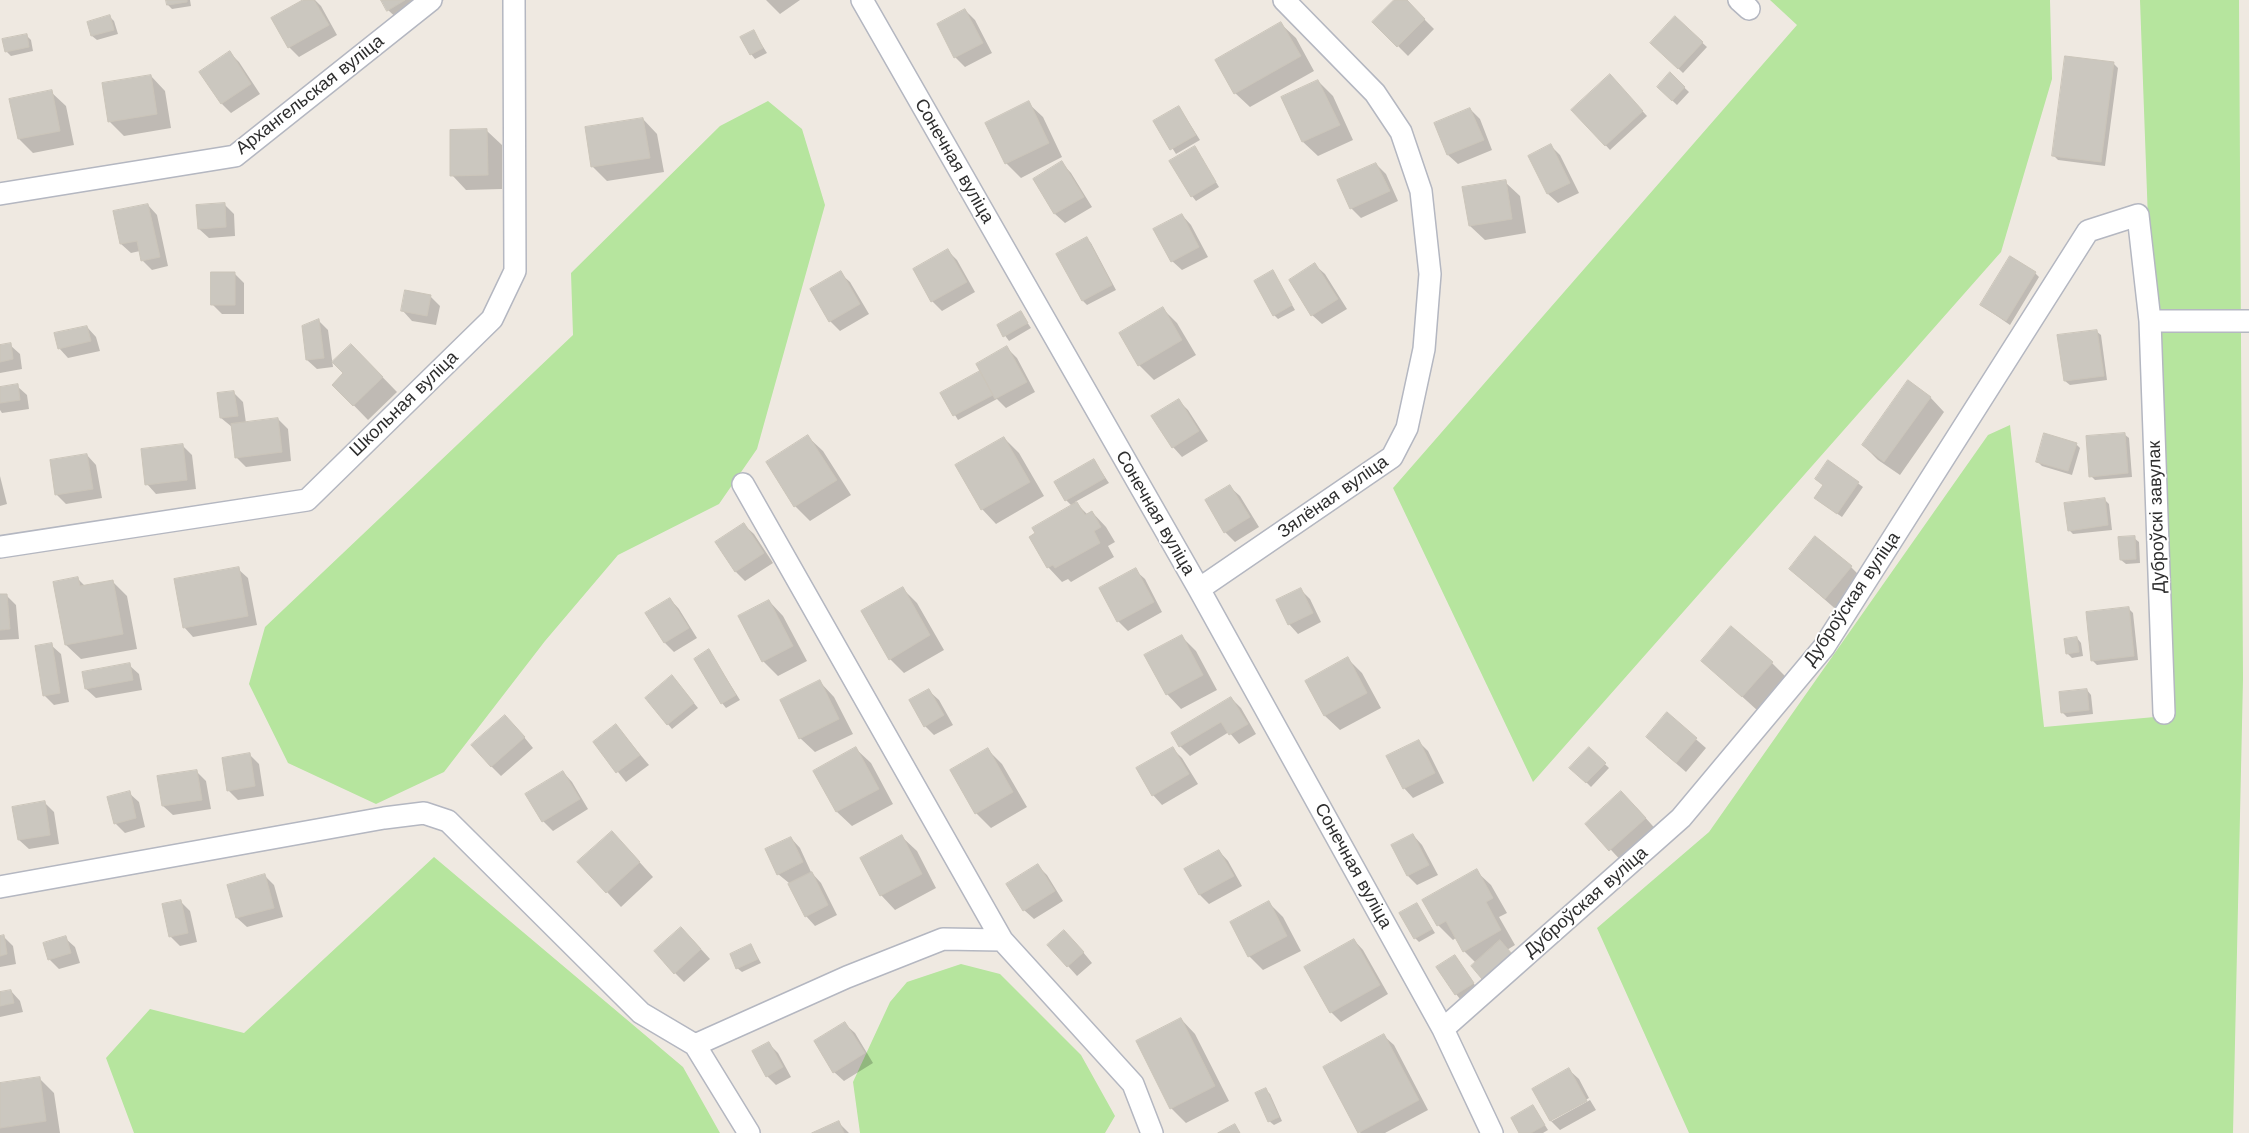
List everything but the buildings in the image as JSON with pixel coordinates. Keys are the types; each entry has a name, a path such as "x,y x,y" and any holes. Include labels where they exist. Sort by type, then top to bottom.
{"street":[{"name":"Архангельская вуліца","path":"0,194 235,156 431,0"},
{"name":"Школьная вуліца","path":"0,547 307,500 492,319 515,271 514,0"},
{"name":"Сонечная вуліца","path":"862,0 1199,589 1443,1029 1492,1133"},
{"name":"Зялёная вуліца","path":"1199,589 1392,457 1407,428 1424,349 1430,274 1421,191 1401,132 1375,93 1284,0"},
{"name":"Дуброўская вуліца","path":"1443,1029 1681,818 1824,647 2088,230 2138,215 2150,321"},
{"path":"2150,321 2249,321"},
{"name":"Дуброўскі завулак","path":"2150,321 2164,713"},
{"path":"743,484 1002,940 1133,1084 1152,1133"},
{"path":"0,887 384,818 424,813 448,821 641,1013 695,1045 750,1133"},
{"path":"695,1045 847,977 943,939 1002,940"}],"green space":[{"path":"1770,0 2050,0 2052,79 2001,252 1533,782 1393,488 1797,25"},
{"path":"2140,0 2239,0 2243,679 2233,1133 1689,1133 1597,928 1709,832 1988,435 2010,425 2044,727 2166,716"},
{"path":"768,101 802,129 825,205 757,449 719,504 618,555 545,641 444,772 376,804 288,763 249,684 265,627 573,335 571,273 720,126"},
{"path":"434,857 683,1067 720,1133 134,1133 106,1058 150,1009 244,1033"},
{"path":"961,964 1000,974 1081,1055 1115,1116 1105,1133 860,1133 853,1082 890,1002 907,982"}]}
